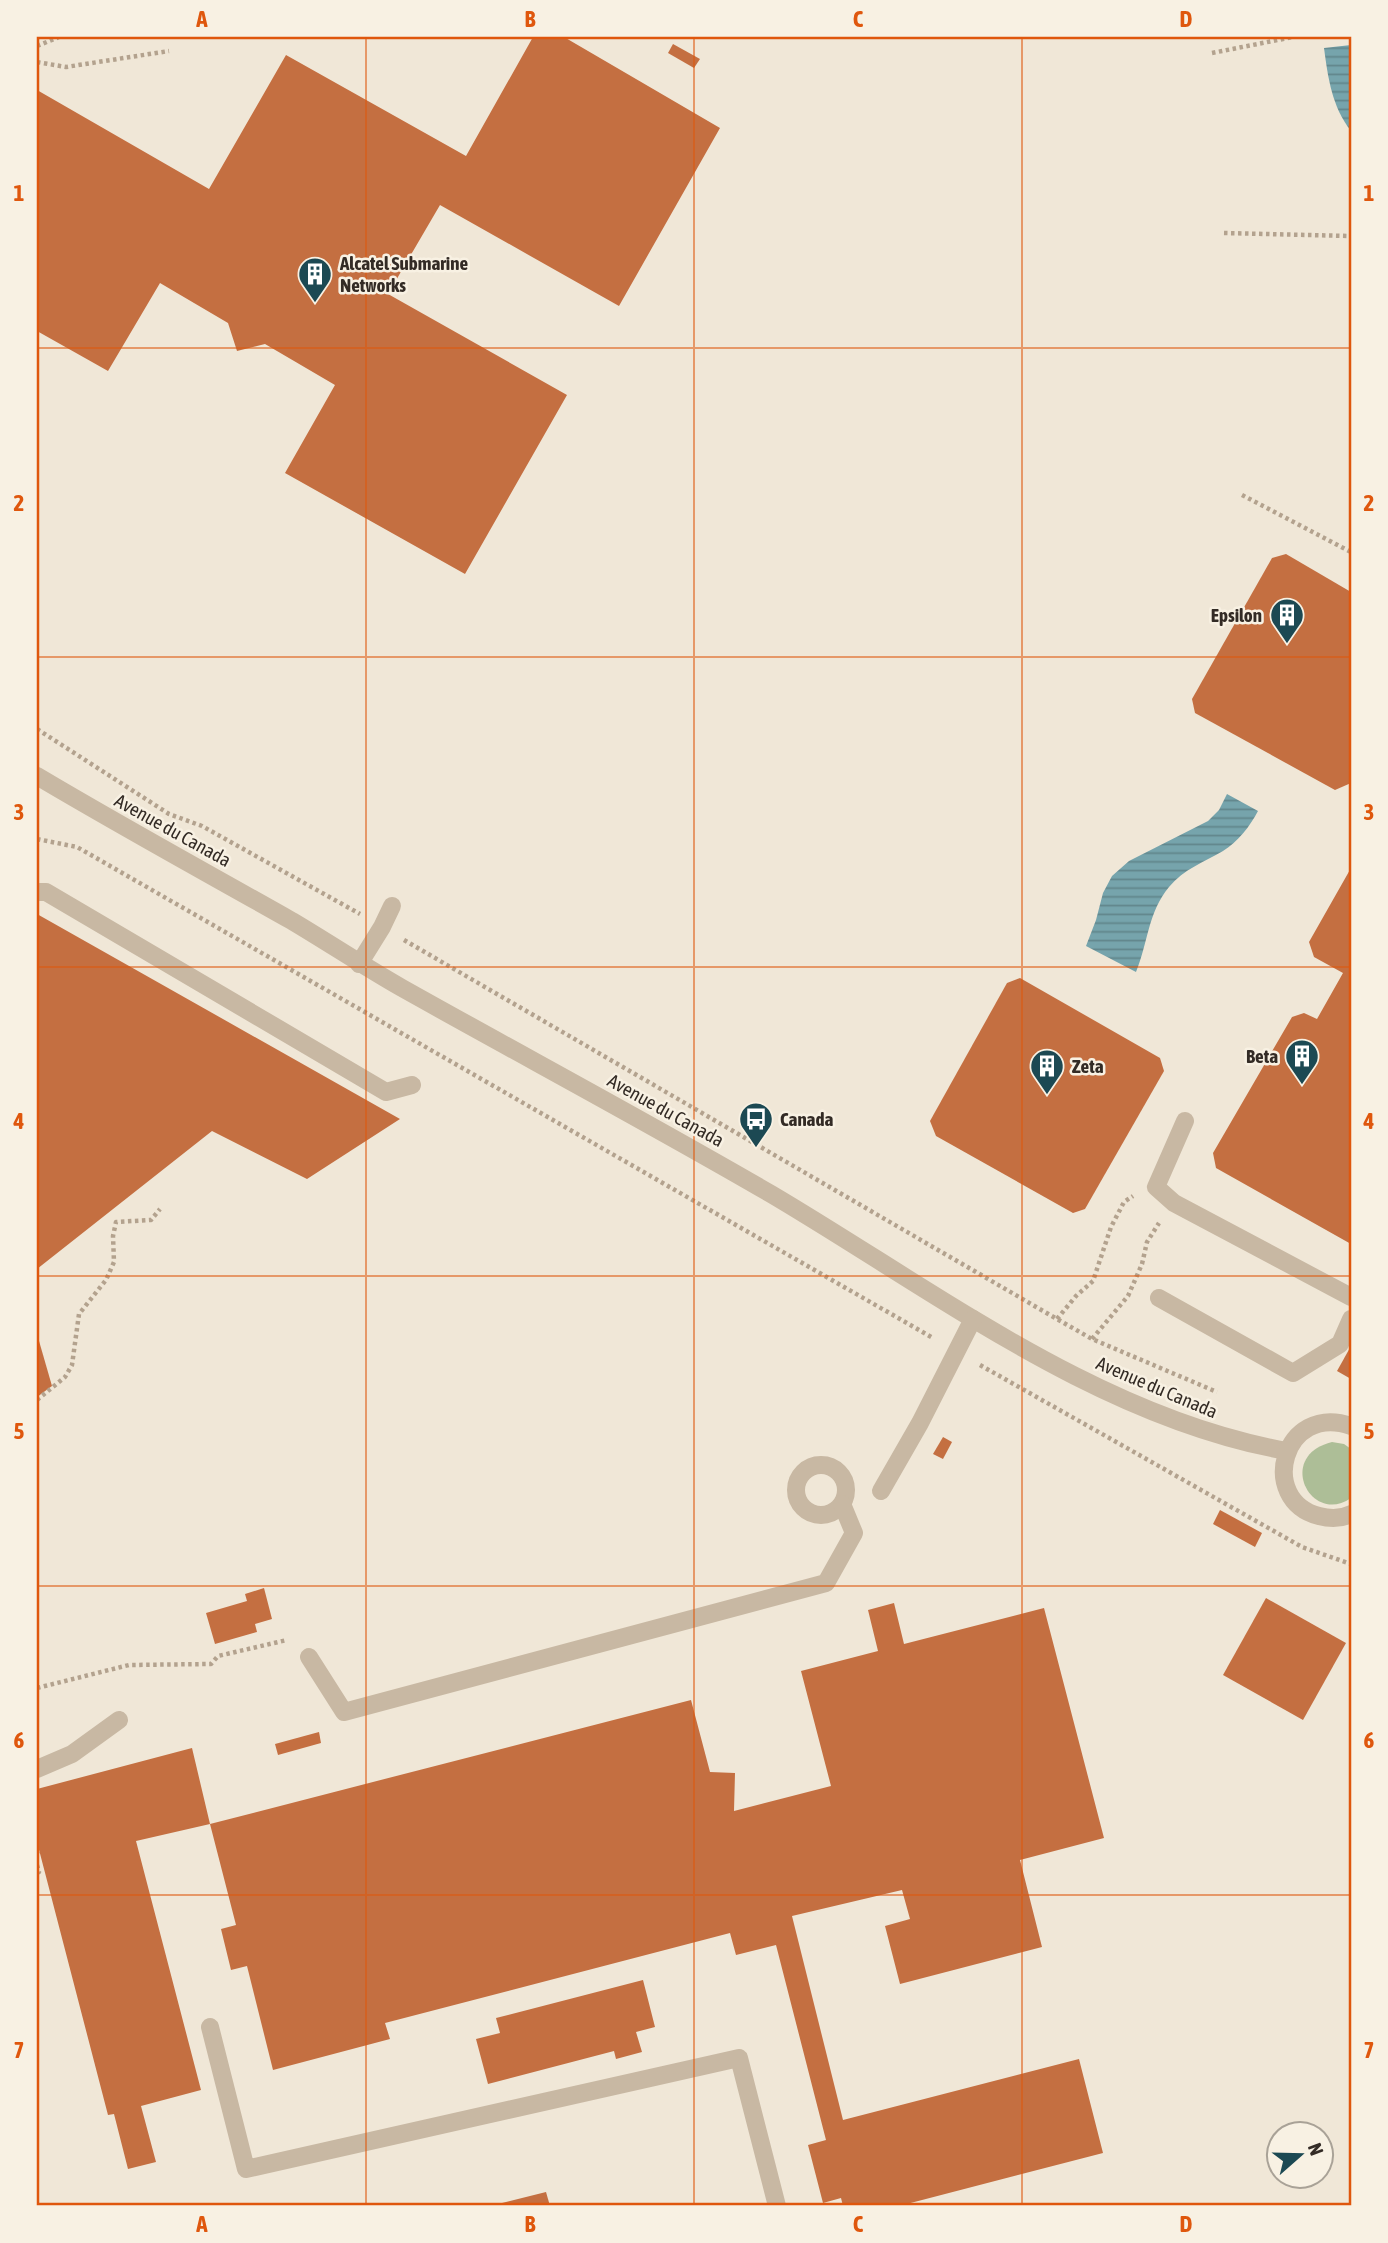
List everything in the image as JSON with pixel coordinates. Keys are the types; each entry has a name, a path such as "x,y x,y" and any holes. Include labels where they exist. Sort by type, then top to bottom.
{"street":[{"name":"Avenue du Canada","path":"37,776 296,923 359,964 774,1196 973,1319 1069,1372 1119,1396 1222,1437 1287,1451"},
{"path":"37,892 46,892 386,1092 412,1085"},
{"path":"359,964 392,906"},
{"path":"1185,1121 1156,1187 1174,1203 1351,1297"},
{"path":"1159,1298 1293,1373 1339,1344 1351,1319"},
{"path":"881,1491 920,1423 973,1319"},
{"path":"1351,1426 1324,1421 1308,1427 1296,1437 1287,1451 1283,1466 1285,1482 1291,1496 1301,1507 1315,1515 1330,1518 1351,1514"},
{"path":"309,1657 344,1712 826,1583 854,1533 842,1504"},
{"path":"37,1769 72,1754 119,1720"},
{"path":"210,2027 246,2169 739,2058 777,2206"}],"path":[{"path":"37,46 60,37"},
{"path":"1212,53 1293,37"},
{"path":"37,62 66,67 169,51"},
{"path":"1224,233 1351,236"},
{"path":"1242,495 1351,552"},
{"path":"37,729 169,814 202,826 382,927 1056,1319 1092,1339 1217,1392"},
{"path":"37,839 77,847 1302,1547 1351,1564"},
{"path":"1056,1319 1093,1281 1111,1227 1124,1202 1139,1192 1156,1187"},
{"path":"1092,1339 1128,1296 1142,1264 1147,1242 1174,1203"},
{"path":"37,1400 65,1377 72,1365 79,1314 106,1280 114,1262 113,1236 116,1222 151,1220 160,1209"},
{"path":"37,1688 129,1665 211,1664 218,1656 293,1639"},
{"path":"37,1865 37,1873"}],"green space":[{"path":"1332,1442 1344,1444 1351,1449 1351,1498 1336,1504 1323,1503 1312,1496 1305,1486 1302,1473 1305,1461 1315,1450"}],"water":[{"path":"1351,45 1351,131 1335,102 1324,48"},
{"path":"1227,794 1258,811 1234,843 1188,871 1169,887 1152,917 1136,972 1086,946 1103,893 1112,876 1129,861 1208,821 1219,810"}],"building":[{"name":"Alcatel Submarine Networks","path":"533,37 564,37 720,128 619,306 440,205 388,294 567,395 465,574 285,473 335,385 265,344 237,351 228,323 160,283 108,371 37,331 37,90 209,189 286,55 466,156"},
{"path":"673,44 700,59 694,68 668,53"},
{"name":"Epsilon","path":"1286,554 1351,592 1351,783 1335,790 1195,713 1192,699 1272,558"},
{"name":"Beta","path":"1351,868 1351,1244 1216,1168 1213,1153 1292,1017 1304,1013 1317,1019 1343,973 1314,957 1309,942"},
{"path":"37,914 400,1119 307,1179 212,1131 37,1269"},
{"name":"Zeta","path":"1020,978 1160,1058 1164,1071 1085,1209 1073,1213 936,1136 930,1121 1007,983"},
{"path":"37,1334 52,1386 37,1397"},
{"path":"1351,1346 1351,1379 1337,1371"},
{"path":"943,1437 952,1442 943,1459 933,1454"},
{"path":"1220,1510 1262,1533 1255,1547 1213,1524"},
{"path":"264,1588 272,1619 255,1624 257,1632 215,1644 206,1613 247,1601 245,1594"},
{"path":"1266,1598 1346,1643 1303,1720 1223,1675"},
{"path":"894,1603 904,1644 1044,1608 1104,1838 1020,1860 1042,1947 900,1984 885,1926 910,1919 902,1890 792,1916 843,2120 1079,2059 1103,2153 899,2206 843,2206 841,2198 823,2203 808,2145 826,2140 776,1945 736,1955 730,1933 385,2023 390,2039 273,2070 247,1966 231,1970 221,1929 236,1925 210,1824 691,1700 710,1772 735,1773 734,1811 831,1786 801,1671 878,1651 868,1610"},
{"path":"319,1732 321,1743 278,1755 275,1744"},
{"path":"192,1748 210,1824 136,1841 201,2090 141,2106 156,2162 128,2169 114,2114 108,2115 37,1842 37,1789"},
{"path":"643,1980 655,2027 636,2032 642,2052 616,2059 614,2051 488,2084 476,2039 500,2033 496,2018"},
{"path":"546,2192 550,2206 494,2206 494,2205"}],"place":[{"name":"Alcatel Submarine Networks","path":"315,304"},
{"name":"Epsilon","path":"1287,645"},
{"name":"Beta","path":"1302,1086"},
{"name":"Zeta","path":"1047,1096"},
{"name":"Canada","path":"756,1149"}]}
